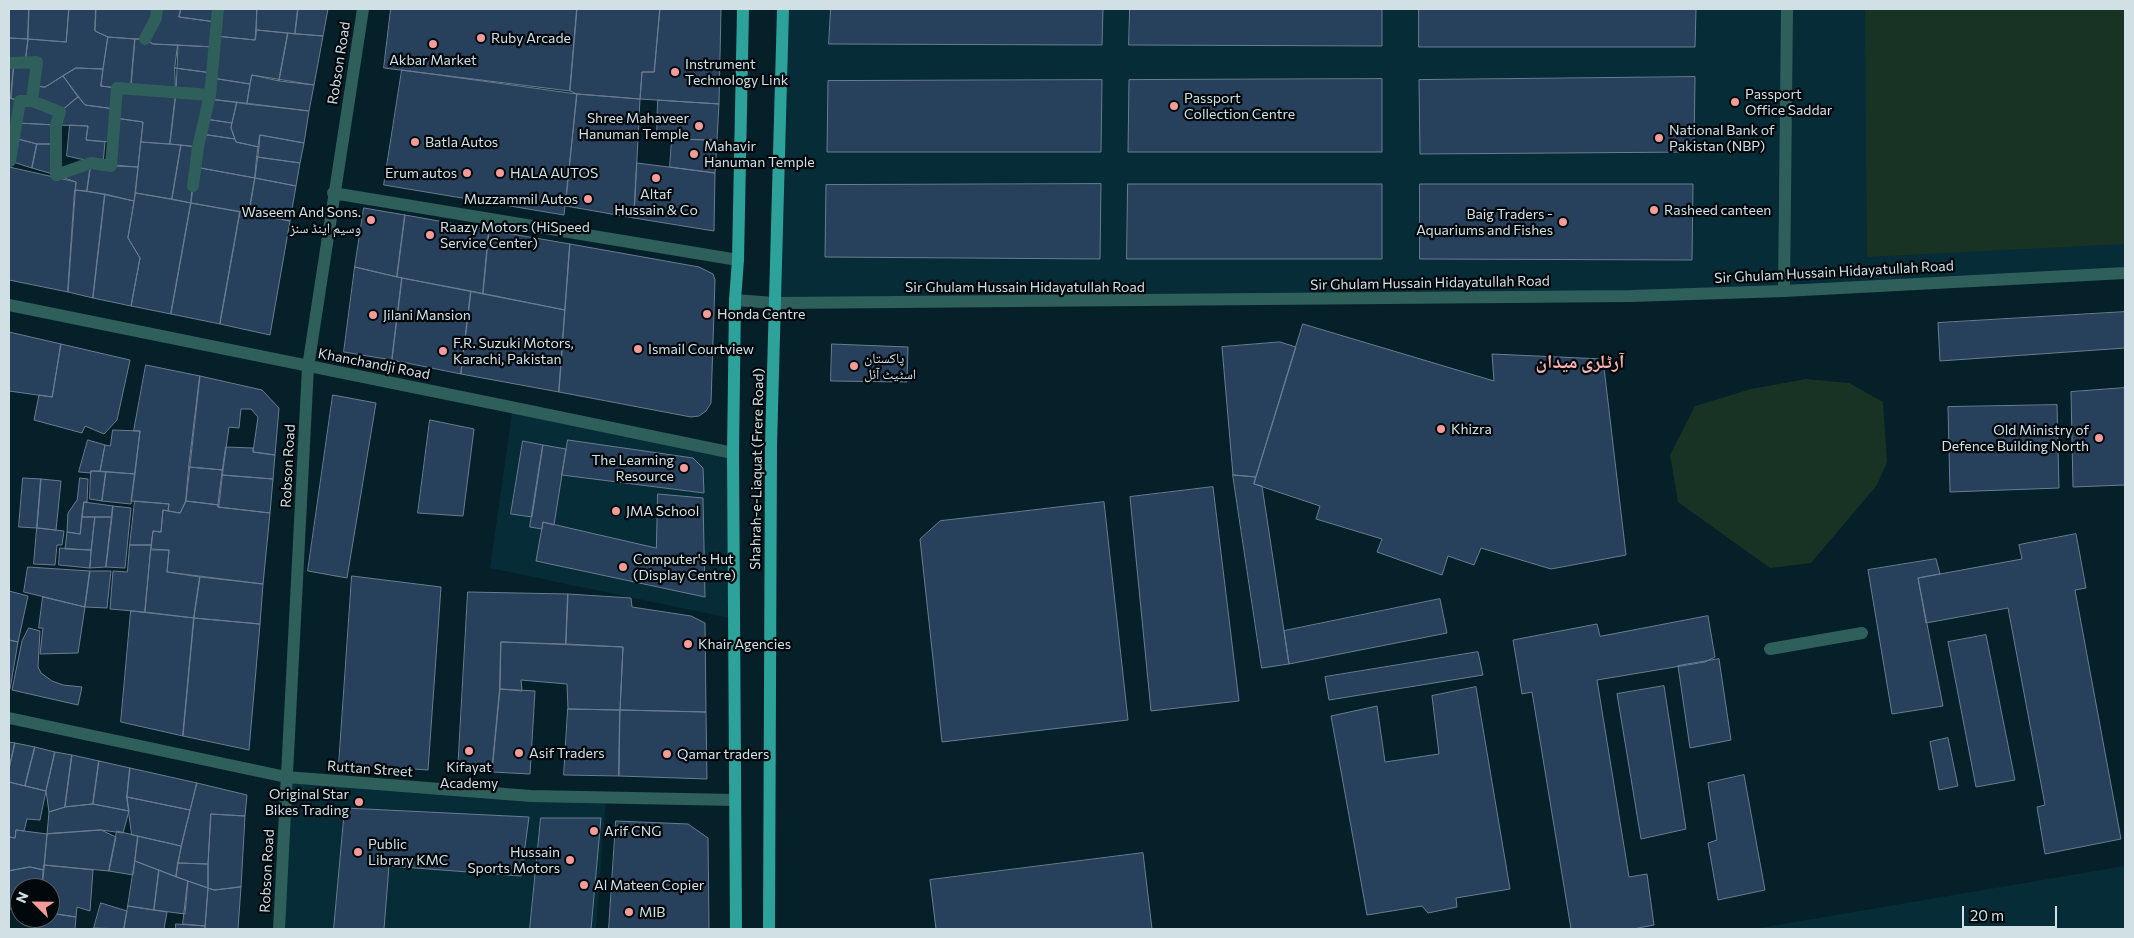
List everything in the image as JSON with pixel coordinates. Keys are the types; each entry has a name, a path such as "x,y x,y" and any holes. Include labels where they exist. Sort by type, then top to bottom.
{"main road":[{"name":"Shahrah-e-Liaquat (Frere Road)","path":"736,929 733,453 742,9"},
{"name":"Shahrah-e-Liaquat (Frere Road)","path":"769,929 771,446 783,9"}],"street":[{"path":"145,39 156,18 157,9"},
{"path":"193,186 198,147 210,95 218,9"},
{"name":"Robson Road","path":"279,929 308,367 333,193 363,9"},
{"path":"1784,291 1787,9"},
{"path":"9,63 36,62 32,101"},
{"path":"10,161 20,101 32,101 60,112 56,125 56,175 92,164 111,166 117,88 210,95"},
{"path":"333,193 738,260"},
{"name":"Sir Ghulam Hussain Hidayatullah Road","path":"735,300 775,303 1592,297 1784,291 2125,273"},
{"name":"Khanchandji Road","path":"9,305 733,453"},
{"path":"1770,649 1862,633"},
{"name":"Ruttan Street","path":"9,718 286,777 530,796 735,800"}],"shaded area":[{"path":"783,9 2125,9 2125,273 1631,296 775,302"},
{"name":"JMA School","path":"513,406 733,453 734,619 490,568"},
{"path":"286,777 606,798 596,929 279,929"},
{"path":"2125,866 2125,929 1753,929"}],"green space":[{"path":"1865,9 2125,9 2125,244 1867,257"},
{"path":"1806,379 1849,383 1883,402 1887,462 1877,485 1811,563 1770,568 1678,502 1670,455 1695,406 1751,389"}],"building":[{"path":"9,9 29,9 28,39 9,38"},
{"path":"29,9 69,9 66,42 28,39"},
{"path":"69,9 96,9 95,31 108,37 103,69 76,68 45,87 34,86 37,62 25,63 28,39 66,42"},
{"path":"96,9 154,9 145,39 135,39 108,37 95,31"},
{"path":"157,9 181,9 179,17 216,22 214,47 153,44 145,39"},
{"path":"181,9 218,9 216,22 179,17"},
{"path":"218,9 257,9 255,40 215,36"},
{"path":"257,9 298,9 295,34 257,30"},
{"path":"298,9 328,9 323,36 295,34"},
{"name":"Ruby Arcade","path":"391,9 577,9 570,91 384,68"},
{"path":"577,9 660,9 654,72 642,72 640,99 577,94 570,91"},
{"path":"660,9 721,9 719,104 640,99 642,72 654,72"},
{"path":"831,9 1103,9 1102,45 829,44"},
{"path":"1130,9 1382,9 1382,46 1129,45"},
{"path":"1419,9 1696,9 1695,47 1419,47"},
{"path":"257,30 288,33 279,81 252,75 250,84 212,78 215,36 255,40"},
{"path":"288,33 323,36 314,85 279,81"},
{"path":"108,37 135,39 131,86 117,88 101,86"},
{"path":"9,38 28,39 25,63 9,63"},
{"path":"135,39 145,39 153,44 178,45 176,93 131,86"},
{"path":"178,45 214,47 212,73 175,68"},
{"path":"9,63 14,63 11,98 9,98"},
{"path":"14,63 36,70 32,101 20,101 11,98"},
{"path":"76,68 103,69 101,86 117,88 115,109 85,105 63,76"},
{"path":"175,68 212,73 210,95 176,93"},
{"path":"402,70 577,94 564,215 384,185"},
{"path":"252,75 314,85 309,111 247,104"},
{"path":"63,76 78,97 60,112 32,101 34,86 45,87"},
{"path":"1695,77 1694,152 1420,154 1419,80"},
{"path":"212,78 250,84 247,104 209,99"},
{"path":"1382,79 1382,152 1128,152 1129,80"},
{"path":"1102,80 1101,152 827,152 828,81"},
{"path":"117,88 176,93 170,144 141,142 143,122 115,118"},
{"path":"176,93 210,95 198,147 170,144"},
{"path":"577,94 640,99 634,218 566,206"},
{"path":"78,97 85,105 115,109 112,142 86,140 88,126 56,125 60,112"},
{"path":"9,98 20,101 9,147"},
{"path":"209,99 237,102 232,123 205,119"},
{"path":"658,100 719,104 717,140 657,139"},
{"path":"20,101 60,112 56,125 17,123"},
{"path":"237,102 309,111 304,143 260,135 259,147 236,142 231,128"},
{"path":"115,118 143,122 138,167 111,166"},
{"path":"205,119 232,123 231,128 235,139 201,134"},
{"path":"17,123 56,125 56,144 37,144 14,138"},
{"path":"70,125 88,126 86,140 105,142 103,164 67,156"},
{"path":"201,134 235,139 236,142 259,147 255,178 195,167"},
{"path":"260,135 304,143 300,163 257,157"},
{"path":"14,138 37,144 32,168 10,161"},
{"name":"Mahavir Hanuman Temple","path":"672,139 717,140 715,173 670,167"},
{"path":"141,142 181,145 172,199 136,193"},
{"path":"37,144 56,144 56,175 32,168"},
{"path":"181,145 198,147 191,203 172,199"},
{"path":"257,157 300,163 296,186 255,178"},
{"path":"91,163 138,167 134,201 87,191"},
{"path":"91,163 87,191 75,190 76,182 56,175"},
{"path":"637,163 715,173 714,231 634,218"},
{"path":"9,167 76,182 68,292 9,280"},
{"path":"195,167 255,178 249,213 191,203"},
{"path":"255,178 296,186 290,221 249,213"},
{"path":"1101,184 1100,259 825,257 826,185"},
{"path":"1128,184 1382,184 1382,259 1127,259"},
{"path":"1420,184 1693,184 1692,260 1420,259"},
{"path":"75,190 105,194 93,298 68,292"},
{"path":"136,193 191,203 171,314 131,306 140,258 128,238"},
{"path":"105,194 134,201 128,238 140,258 131,306 93,298"},
{"path":"191,203 240,212 220,324 171,314"},
{"path":"364,208 405,215 397,277 355,267"},
{"path":"240,212 290,221 270,335 220,324"},
{"path":"405,215 489,230 483,294 397,277"},
{"path":"489,230 570,244 565,310 483,294"},
{"name":"Ismail Courtview","path":"570,244 699,267 713,274 715,280 711,403 706,411 699,416 691,417 559,392"},
{"name":"Jilani Mansion","path":"355,267 402,278 392,360 344,352"},
{"path":"402,278 471,291 461,374 392,360"},
{"path":"471,291 565,310 559,392 461,374"},
{"path":"2125,312 2125,348 1940,361 1938,323"},
{"name":"Khizra","path":"1303,324 1494,381 1492,354 1603,359 1626,555 1551,569 1481,548 1474,565 1448,556 1442,575 1377,552 1382,539 1316,519 1320,506 1254,484"},
{"path":"9,332 61,344 52,397 9,391"},
{"path":"1280,342 1296,347 1256,477 1233,475 1222,347"},
{"path":"61,344 130,360 117,420 104,434 85,426 82,433 34,420 39,395 52,397"},
{"path":"832,344 908,347 907,382 831,381"},
{"path":"146,365 200,376 186,501 180,513 168,511 169,504 131,501 140,431 134,431"},
{"path":"200,376 262,390 279,408 275,455 253,452 258,417 251,409 241,409 239,428 229,427 223,470 189,467"},
{"name":"Old Ministry of Defence Building North","path":"2125,388 2125,485 2073,487 2071,392"},
{"path":"333,395 376,403 347,578 308,571"},
{"path":"2057,405 2059,488 1950,492 1948,407"},
{"path":"430,420 474,429 463,516 418,513"},
{"path":"113,430 140,431 135,474 100,471 105,445 110,446"},
{"path":"88,440 105,445 100,471 91,471 91,473 79,472"},
{"path":"568,440 693,458 703,468 704,493 562,475"},
{"path":"523,441 543,445 532,517 511,514"},
{"path":"543,445 566,449 554,525 543,522 542,529 530,527"},
{"path":"226,447 253,448 253,452 275,455 273,479 222,475"},
{"path":"189,467 223,470 219,505 186,501"},
{"path":"91,471 106,472 102,501 90,499"},
{"path":"106,472 135,474 131,504 102,501"},
{"path":"222,475 273,479 270,513 218,507"},
{"path":"1233,475 1256,477 1254,484 1262,486 1289,664 1262,668"},
{"path":"23,478 41,479 37,528 19,527"},
{"path":"80,478 88,479 87,502 84,502 80,534 67,532 68,513 77,500"},
{"path":"41,479 61,481 56,530 37,528"},
{"path":"1213,487 1239,701 1151,711 1130,497"},
{"path":"658,494 703,498 705,597 536,561 543,522 656,548"},
{"path":"135,501 169,504 168,511 163,510 161,532 153,531 151,545 130,545"},
{"path":"186,501 270,513 263,584 167,572 169,550 151,549 153,531 161,532 163,510 180,513"},
{"path":"84,502 113,506 112,517 82,517"},
{"path":"1104,502 1128,720 942,742 920,539 940,521"},
{"path":"113,506 131,508 125,568 106,567"},
{"path":"82,517 95,517 91,550 65,549 67,532 80,534"},
{"path":"95,517 112,517 106,567 90,568"},
{"path":"37,528 64,531 62,545 57,545 55,565 34,564"},
{"path":"2076,534 2086,588 2075,590 2121,839 2045,854 2037,807 2045,805 2008,608 1926,623 1918,578 2022,559 2019,545"},
{"path":"130,545 151,545 145,612 110,609 113,571 127,572"},
{"path":"60,548 91,550 90,568 59,565"},
{"path":"151,550 169,550 167,572 200,577 194,618 145,612"},
{"path":"1936,559 1940,574 1918,578 1943,706 1892,714 1868,570"},
{"path":"28,567 90,571 85,607 24,592"},
{"path":"90,571 111,571 107,608 85,607"},
{"path":"352,576 441,587 428,770 339,764"},
{"path":"200,577 263,584 260,624 194,618"},
{"path":"9,591 28,596 18,642 9,640"},
{"path":"468,592 568,594 566,644 501,642 500,689 492,772 458,771"},
{"path":"568,594 631,598 632,607 691,616 705,623 706,712 620,710 623,647 566,644"},
{"path":"43,597 85,607 78,653 40,654 43,628 39,628"},
{"path":"1440,599 1447,633 1289,664 1284,631"},
{"path":"131,611 194,618 183,736 121,722"},
{"path":"1708,616 1715,657 1705,662 1597,680 1629,877 1647,874 1654,925 1633,929 1571,929 1532,692 1522,694 1513,640 1597,624 1600,636"},
{"path":"194,618 260,624 249,750 183,736"},
{"path":"29,628 40,631 38,667 41,673 52,681 63,685 82,687 78,705 12,690 22,641"},
{"path":"1986,635 2015,780 1976,787 1948,642"},
{"path":"9,640 18,642 10,689 9,689"},
{"path":"501,642 623,647 620,710 568,709 567,684 521,680 522,691 500,689"},
{"path":"1478,652 1483,675 1329,700 1325,677"},
{"path":"1719,659 1731,740 1690,748 1678,666"},
{"path":"1664,686 1686,829 1641,839 1617,694"},
{"path":"1476,687 1510,889 1456,898 1457,907 1428,913 1422,906 1367,915 1331,716 1377,706 1385,762 1439,754 1432,696"},
{"path":"500,689 535,691 530,774 492,772"},
{"path":"568,709 620,710 619,776 564,775"},
{"path":"620,710 706,712 707,779 619,776"},
{"path":"1948,738 1958,786 1939,790 1930,742"},
{"path":"9,742 15,743 9,769"},
{"path":"15,743 35,747 25,786 9,782 9,769"},
{"path":"35,747 55,752 46,791 25,786"},
{"path":"55,752 72,755 65,807 49,812 46,791"},
{"path":"72,755 99,761 93,804 65,807"},
{"path":"99,761 130,768 127,797 129,811 93,804"},
{"path":"130,768 197,783 190,810 127,797"},
{"path":"1744,775 1765,890 1718,900 1708,843 1717,840 1708,783"},
{"path":"9,782 46,791 40,820 27,819 24,831 16,830 15,838 9,837"},
{"path":"197,783 247,795 245,816 211,814 208,864 178,863"},
{"path":"127,797 190,810 181,846 132,835"},
{"path":"93,804 129,811 123,833 101,830 47,834 49,812 65,807"},
{"path":"345,808 529,817 521,876 389,866 384,929 334,929"},
{"path":"211,814 245,816 241,887 214,890 208,888"},
{"path":"541,818 601,818 591,929 530,929"},
{"path":"616,821 688,824 708,838 708,929 609,929"},
{"path":"16,830 47,834 44,870 30,867 9,871 9,837 15,838"},
{"path":"101,830 116,837 109,871 44,865 47,834"},
{"path":"117,831 138,836 133,875 109,871"},
{"path":"138,836 181,846 176,877 135,861"},
{"path":"1143,853 1152,929 936,929 930,880"},
{"path":"135,861 159,870 154,910 128,906"},
{"path":"178,863 208,864 208,888 176,877"},
{"path":"44,865 93,870 90,911 77,907 76,917 60,915 60,878 43,878"},
{"path":"30,867 44,870 43,878 10,878 10,909 9,909 9,871"},
{"path":"159,870 188,881 185,914 154,910"},
{"path":"188,881 208,888 205,926 183,924"},
{"path":"241,887 238,929 205,929 208,888 214,890"},
{"path":"101,903 127,911 124,929 94,928"},
{"path":"128,906 167,912 164,929 124,929"},
{"path":"60,915 76,917 75,929 39,929 60,928"},
{"path":"176,924 205,926 205,929 176,929"}],"place":[{"name":"Ruby Arcade","path":"481,38"},
{"name":"Akbar Market","path":"433,44"},
{"name":"Instrument Technology Link","path":"675,72"},
{"name":"Passport Office Saddar","path":"1735,102"},
{"name":"Passport Collection Centre","path":"1174,106"},
{"name":"Shree Mahaveer Hanuman Temple","path":"699,126"},
{"name":"National Bank of Pakistan (NBP)","path":"1659,138"},
{"name":"Batla Autos","path":"415,142"},
{"name":"Mahavir Hanuman Temple","path":"694,154"},
{"name":"Erum autos","path":"467,173"},
{"name":"HALA AUTOS","path":"500,173"},
{"name":"Altaf Hussain & Co","path":"656,178"},
{"name":"Muzzammil Autos","path":"588,199"},
{"name":"Rasheed canteen","path":"1654,210"},
{"name":"Waseem And Sons. وسیم اینڈ سنز","path":"371,220"},
{"name":"Baig Traders - Aquariums and Fishes","path":"1563,222"},
{"name":"Raazy Motors (HiSpeed Service Center)","path":"430,235"},
{"name":"Honda Centre","path":"707,314"},
{"name":"Jilani Mansion","path":"373,315"},
{"name":"Ismail Courtview","path":"638,349"},
{"name":"F.R. Suzuki Motors, Karachi, Pakistan","path":"443,351"},
{"name":"پاکستان اسٹیٹ آئل","path":"854,366"},
{"name":"Khizra","path":"1441,429"},
{"name":"Old Ministry of Defence Building North","path":"2099,438"},
{"name":"The Learning Resource","path":"684,468"},
{"name":"JMA School","path":"616,511"},
{"name":"Computer's Hut (Display Centre)","path":"623,567"},
{"name":"Khair Agencies","path":"688,644"},
{"name":"Kifayat Academy","path":"469,751"},
{"name":"Asif Traders","path":"519,753"},
{"name":"Qamar traders","path":"667,754"},
{"name":"Original Star Bikes Trading","path":"359,802"},
{"name":"Arif CNG","path":"594,831"},
{"name":"Public Library KMC","path":"358,852"},
{"name":"Hussain Sports Motors","path":"570,860"},
{"name":"Al Mateen Copier","path":"584,885"},
{"name":"MIB","path":"629,912"}],"district":[{"name":"آرٹلری میدان","path":"1580,362"}]}
